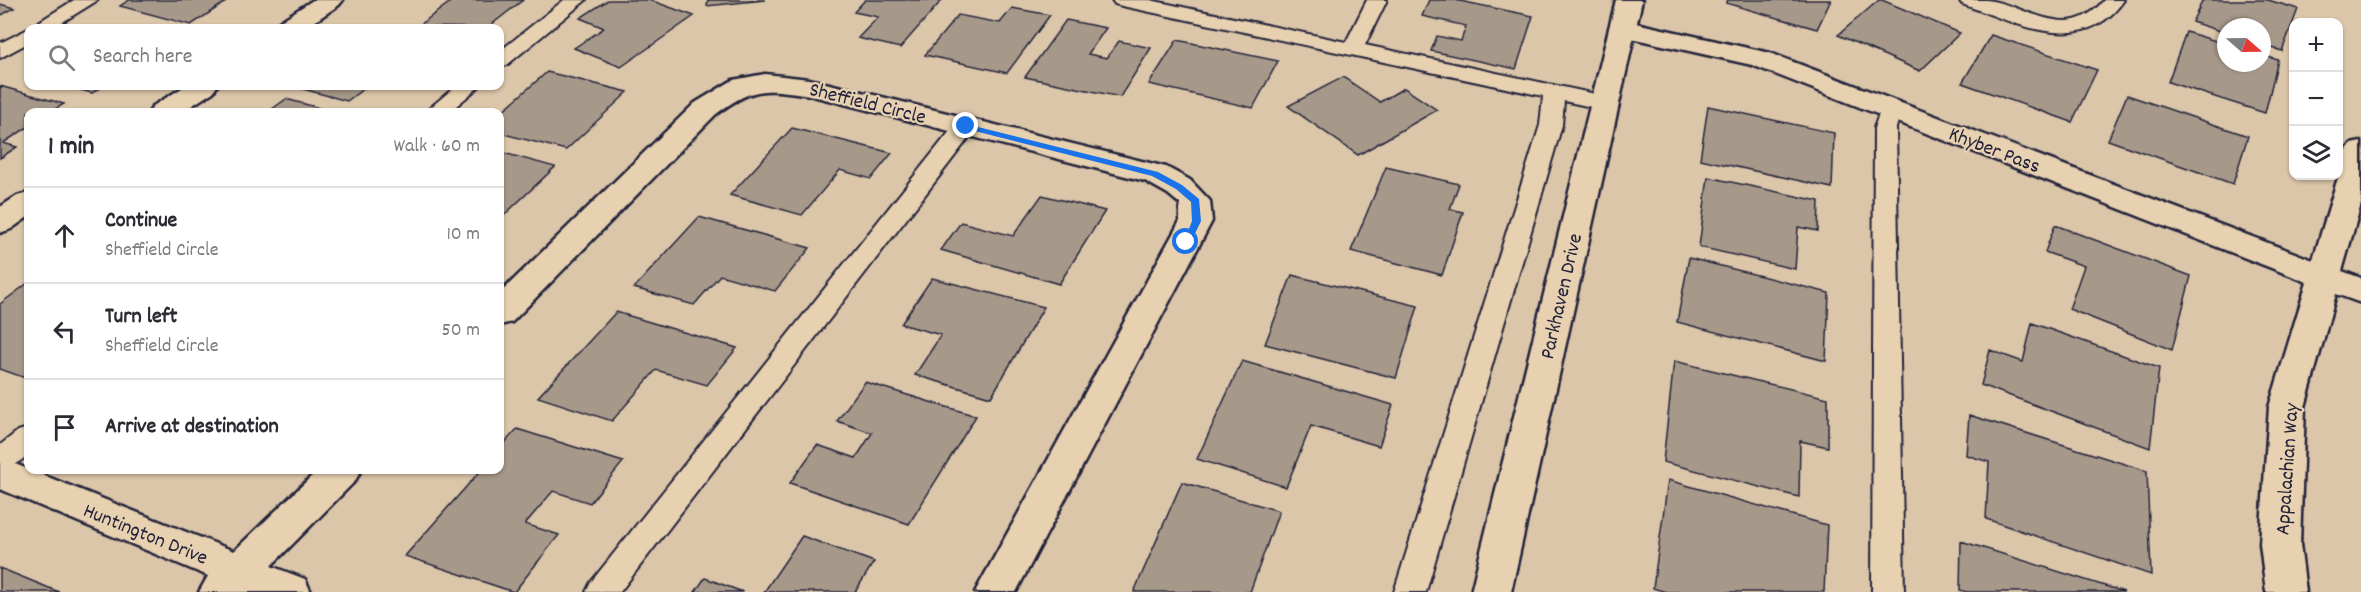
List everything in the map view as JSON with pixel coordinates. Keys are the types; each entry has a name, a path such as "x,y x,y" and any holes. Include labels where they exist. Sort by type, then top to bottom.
{"street":[{"path":"294,24 330,0"},
{"name":"Parkhaven Drive","path":"1491,592 1625,14"},
{"name":"Khyber Pass","path":"1625,14 1760,59 1891,108 2361,291"},
{"name":"Sheffield Circle","path":"504,309 705,110 725,93 749,82 777,82 809,87 1155,174 1179,187 1195,201 1196,221 995,592"},
{"path":"169,108 197,90"},
{"name":"Appalachian Way","path":"2286,592 2280,544 2288,407 2361,151"},
{"path":"0,222 24,206"},
{"name":"Huntington Drive","path":"0,473 230,582 291,592"},
{"path":"230,582 338,474"}],"lane":[{"path":"46,24 88,0"},
{"path":"504,58 576,0"},
{"path":"1122,0 1605,103"},
{"path":"1353,49 1377,0"},
{"path":"1969,0 2045,25 2086,27 2107,14 2114,0"},
{"path":"0,51 24,37"},
{"path":"441,108 464,90"},
{"path":"1410,592 1551,125 1554,92"},
{"path":"1888,592 1885,129 1891,108"},
{"path":"602,592 966,126"},
{"path":"0,462 24,442"}],"building":[{"path":"129,0 229,0 193,24 120,6"},
{"path":"453,0 523,0 492,24 421,24"},
{"path":"608,0 650,0 694,16 621,67 574,48 604,28 580,18"},
{"path":"708,0 765,0 707,6"},
{"path":"865,0 942,0 900,48 858,38 878,17 854,12"},
{"path":"1429,0 1455,0 1533,16 1516,69 1431,51 1437,36 1461,41 1466,26 1422,16"},
{"path":"1728,0 1831,0 1817,29 1726,3"},
{"path":"1879,0 1960,33 1920,71 1838,35"},
{"path":"2203,0 2268,0 2298,9 2295,18 2289,18 2289,33 2282,51 2271,48 2271,18 2217,18 2217,30 2192,22"},
{"path":"0,4 14,8 0,16"},
{"path":"1012,8 1050,15 1007,73 925,55 958,15 1000,23"},
{"path":"1066,20 1106,28 1088,54 1107,58 1119,41 1151,48 1120,97 1025,77"},
{"path":"2186,32 2217,41 2217,72 2271,72 2271,58 2278,60 2265,113 2168,82"},
{"path":"1991,35 2097,70 2072,122 1962,83"},
{"path":"1177,40 1278,61 1253,108 1149,84"},
{"path":"547,72 628,92 566,150 504,134 504,110"},
{"path":"1343,77 1380,102 1404,88 1437,110 1358,155 1288,106"},
{"path":"0,86 64,104 57,108 24,108 24,130 3,143 17,147 0,158"},
{"path":"80,90 97,90 92,93"},
{"path":"307,90 362,90 347,101"},
{"path":"2127,95 2248,136 2233,184 2108,140"},
{"path":"286,99 319,108 274,108"},
{"path":"1708,106 1834,133 1832,188 1700,159"},
{"path":"792,128 892,153 871,179 840,170 802,215 730,195"},
{"path":"504,153 555,167 504,215"},
{"path":"1386,167 1459,184 1450,209 1463,212 1442,275 1351,251"},
{"path":"1708,177 1819,201 1818,231 1798,227 1795,269 1699,247"},
{"path":"1042,195 1105,211 1059,284 941,250 961,222 1013,236"},
{"path":"699,217 810,248 775,291 720,275 694,305 634,288"},
{"path":"2055,225 2191,276 2172,350 2069,309 2084,266 2045,252"},
{"path":"1689,258 1829,293 1826,361 1677,322"},
{"path":"1292,275 1418,306 1396,378 1265,344"},
{"path":"932,278 1044,307 991,397 915,375 941,335 901,324"},
{"path":"24,286 24,378 0,369 0,304"},
{"path":"616,312 737,348 707,385 656,370 612,421 538,397"},
{"path":"2032,323 2159,368 2150,448 1981,385 1990,350 2023,362"},
{"path":"1242,361 1393,405 1379,446 1311,426 1286,487 1197,459"},
{"path":"1674,361 1828,398 1828,447 1800,441 1799,497 1663,462"},
{"path":"865,382 976,416 909,524 790,483 817,445 856,458 872,433 837,421"},
{"path":"1969,415 2147,471 2151,575 1986,519 1989,462 1966,455"},
{"path":"517,429 623,462 590,503 553,491 525,524 559,535 514,592 405,556 477,474 504,474 504,444"},
{"path":"1668,480 1827,525 1824,592 1666,592 1653,588"},
{"path":"1182,482 1279,511 1250,592 1134,592"},
{"path":"802,536 874,562 855,592 764,592"},
{"path":"1961,541 2124,592 1967,592 1960,590"},
{"path":"0,568 59,592 0,592"},
{"path":"705,578 743,592 695,592"}],"route":[{"path":"966,126 1155,174 1179,187 1195,201 1196,221 1186,242"}]}
